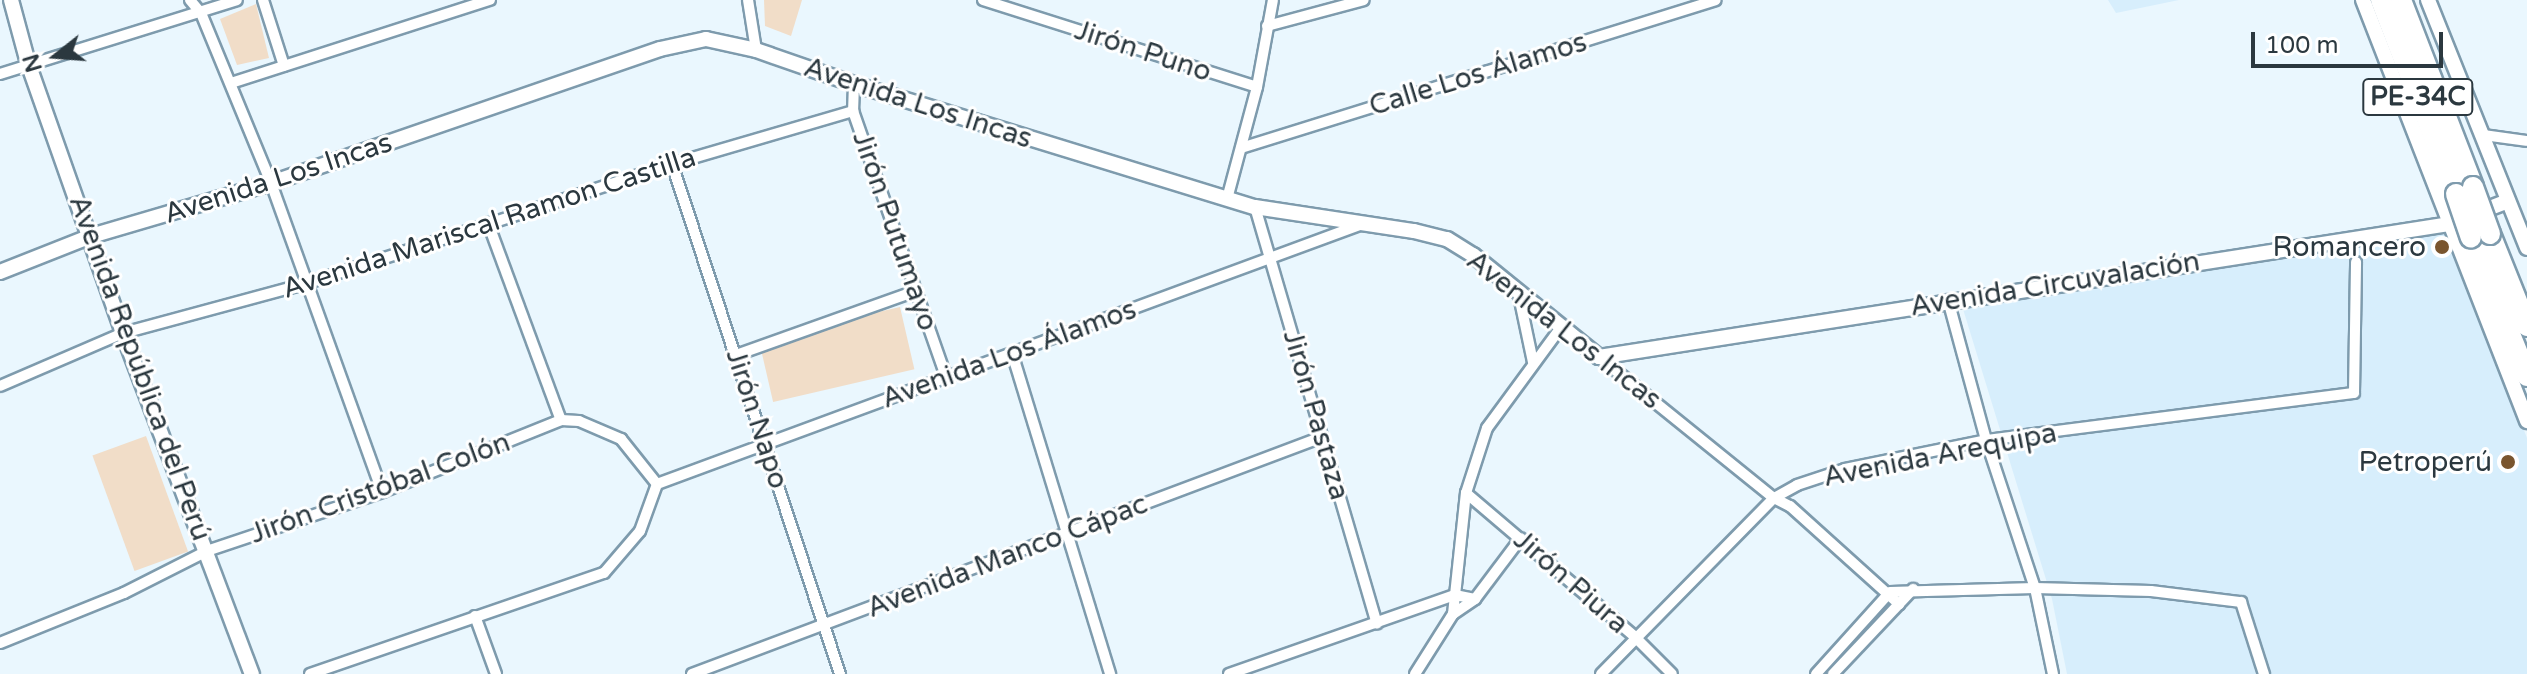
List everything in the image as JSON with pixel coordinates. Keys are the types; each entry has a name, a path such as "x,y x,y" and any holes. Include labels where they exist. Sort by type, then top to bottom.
{"highway":[{"name":"PE-34C","path":"2381,0 2464,191"},
{"name":"PE-34C","path":"2401,0 2527,376"},
{"name":"PE-34C","path":"2481,236 2527,326"}],"street":[{"name":"Avenida República del Perú","path":"11,0 28,63 123,333 252,674"},
{"path":"190,0 201,13 271,183 382,492"},
{"path":"0,74 237,0"},
{"path":"263,0 284,66"},
{"path":"231,83 490,0"},
{"path":"748,0 756,50"},
{"name":"Jirón Puno","path":"983,0 1257,87"},
{"path":"1227,199 1257,87 1273,0"},
{"path":"1267,26 1364,0"},
{"name":"Calle Los Álamos","path":"1241,148 1715,0"},
{"path":"2363,0 2527,421"},
{"path":"2428,0 2527,248"},
{"name":"Avenida Los Incas","path":"0,272 91,236 271,183 660,49 706,39 756,50 854,84 1255,207 1414,231 1447,239 1518,291 1774,498 1790,506 1890,592 1899,604"},
{"name":"Jirón Putumayo","path":"854,84 853,111 946,377"},
{"name":"Avenida Mariscal Ramon Castilla","path":"0,386 123,333 308,283 672,164 853,111"},
{"path":"2483,135 2527,141"},
{"name":"Jirón Napo","path":"672,164 840,674"},
{"name":"Avenida Circuvalación","path":"1599,357 2449,224 2508,201"},
{"name":"Jirón Pastaza","path":"1255,207 1377,624"},
{"path":"310,674 604,573 640,531 657,484 621,439 579,421 561,420 488,223"},
{"name":"Avenida Los Álamos","path":"657,484 1362,224"},
{"name":"Avenida Arequipa","path":"1601,674 1774,498 1797,485 1845,469 1986,440 2354,393 2356,262"},
{"path":"736,355 916,291"},
{"path":"1518,291 1533,362"},
{"path":"1948,300 1986,440 2035,588 2053,674"},
{"path":"1453,614 1466,493 1487,428 1562,326"},
{"path":"1012,353 1110,674"},
{"name":"Jirón Cristóbal Colón","path":"0,643 124,593 207,551 382,492 561,420"},
{"name":"Avenida Manco Cápac","path":"692,674 1322,437"},
{"name":"Jirón Piura","path":"1466,493 1635,637 1672,674"},
{"path":"1415,674 1453,614 1475,599 1521,538"},
{"path":"1816,674 1890,592 2035,588 2151,591 2241,602 2264,674"},
{"path":"1833,674 1913,589"},
{"path":"1229,674 1455,595 1475,599"},
{"path":"475,616 496,674"}],"shaded area":[{"path":"764,0 802,0 791,36 765,26"},
{"path":"2108,0 2179,0 2116,13"},
{"path":"256,4 269,58 237,65 220,19"},
{"path":"2446,232 2527,438 2527,674 2067,674 2052,599 1963,309"},
{"path":"900,307 914,369 773,402 759,340"},
{"path":"146,436 188,552 135,571 92,455"}],"place":[{"name":"Romancero","path":"2442,247"},
{"name":"Petroperú","path":"2508,462"}]}
